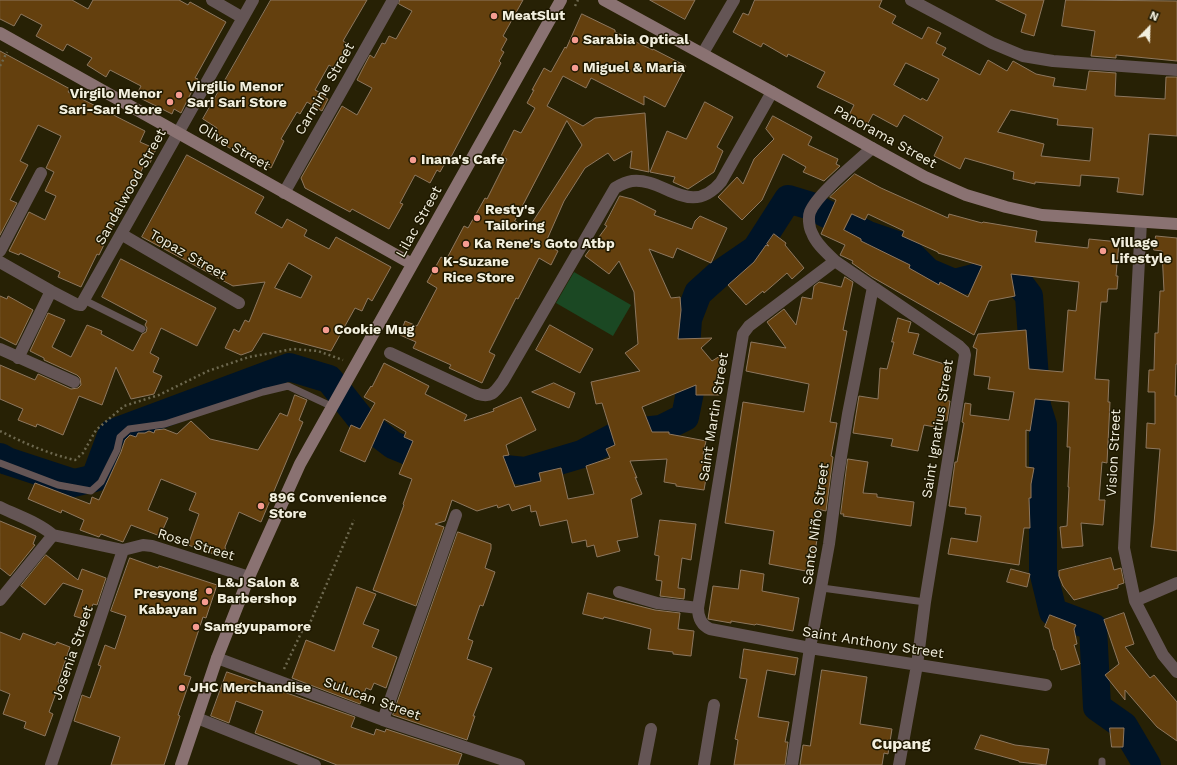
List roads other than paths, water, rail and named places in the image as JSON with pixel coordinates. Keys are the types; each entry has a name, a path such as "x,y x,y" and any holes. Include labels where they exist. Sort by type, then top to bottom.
{"street":[{"path":"212,0 243,18"},
{"name":"Sandalwood Street","path":"83,302 253,0"},
{"name":"Carmine Street","path":"284,193 393,0"},
{"name":"Lilac Street","path":"181,765 217,658 249,577 300,464 561,0"},
{"name":"Panorama Street","path":"604,0 703,53 925,177 966,195 1006,207 1042,214 1177,224"},
{"path":"703,53 734,0"},
{"path":"911,0 992,43 1023,56 1052,61 1177,70"},
{"name":"Olive Street","path":"0,33 412,264"},
{"path":"390,353 478,394 488,396 492,394 503,381 615,188 626,182 634,180 689,197 709,193 721,182 772,92"},
{"name":"Saint Ignatius Street","path":"872,148 819,198 810,213 809,220 812,233 823,249 835,262 959,346 964,351 965,355 925,602 917,665 899,765"},
{"path":"0,251 41,173"},
{"name":"Vision Street","path":"1141,222 1124,548 1135,601 1163,655 1177,672"},
{"name":"Topaz Street","path":"121,234 240,303"},
{"path":"0,262 76,304 83,302"},
{"name":"Saint Martin Street","path":"700,620 698,608 743,334 749,326 835,262"},
{"name":"Santo Niño Street","path":"792,765 810,648 822,588 848,414 873,287"},
{"path":"18,358 51,291"},
{"path":"0,349 74,382"},
{"name":"Rose Street","path":"0,507 36,523 53,535 123,550 142,545 152,546 249,577"},
{"path":"383,720 456,515"},
{"path":"1,595 53,535"},
{"name":"Josenia Street","path":"51,765 123,550"},
{"path":"1135,601 1177,583"},
{"path":"619,592 657,602 698,608"},
{"name":"Saint Anthony Street","path":"700,620 710,629 810,648 1046,686"},
{"name":"Sulucan Street","path":"217,658 383,720 518,765"},
{"path":"704,765 714,705"},
{"path":"197,718 313,765"},
{"path":"644,765 651,729"}],"lane":[{"path":"83,302 142,329"},
{"path":"0,463 58,485 91,490 101,482 117,450 120,437 128,429 165,424 263,392 288,386 335,402"},
{"path":"822,588 925,602"}],"waterway":[{"path":"0,457 7,461 74,483 95,478 112,433 289,367 329,379 363,422 393,445 435,462 525,471 582,454 622,433 661,429 685,417 691,387 686,348 688,319 698,293 718,275 756,249 788,199 811,206 868,235 903,247 928,272 954,283 989,274 1014,276 1029,296 1037,406 1043,425 1043,571 1053,612 1093,627 1097,707 1124,726 1147,765"}],"place":[{"name":"MeatSlut","path":"494,16"},
{"name":"Sarabia Optical","path":"575,40"},
{"name":"Miguel & Maria","path":"575,68"},
{"name":"Virgilio Menor Sari Sari Store","path":"179,95"},
{"name":"Virgilo Menor Sari-Sari Store","path":"170,102"},
{"name":"Inana's Cafe","path":"413,160"},
{"name":"Resty's Tailoring","path":"477,218"},
{"name":"Ka Rene's Goto Atbp","path":"466,244"},
{"name":"Village Lifestyle","path":"1103,251"},
{"name":"K-Suzane Rice Store","path":"435,270"},
{"name":"Cookie Mug","path":"326,330"},
{"name":"896 Convenience Store","path":"261,506"},
{"name":"L&J Salon & Barbershop","path":"209,591"},
{"name":"Presyong Kabayan","path":"205,602"},
{"name":"Samgyupamore","path":"196,627"},
{"name":"JHC Merchandise","path":"182,688"}],"district":[{"name":"Cupang","path":"901,744"}]}
